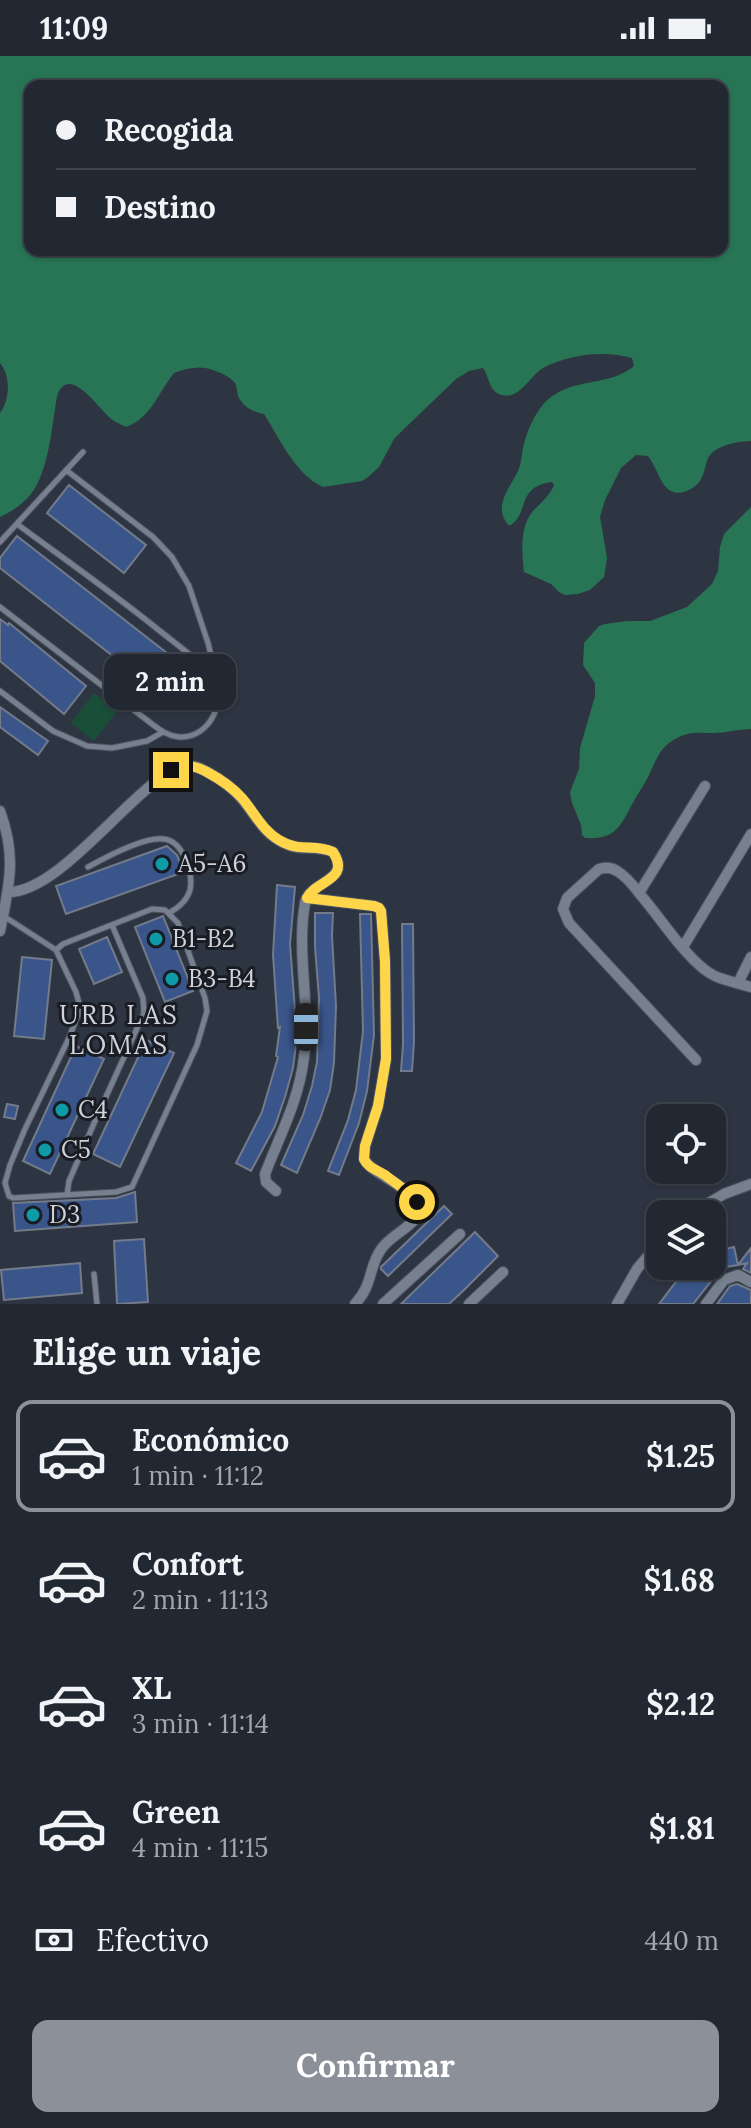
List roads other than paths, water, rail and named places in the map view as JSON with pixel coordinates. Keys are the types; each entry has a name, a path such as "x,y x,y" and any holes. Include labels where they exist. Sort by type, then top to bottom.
{"street":[{"path":"9,892 24,890 40,882 84,848 167,772 186,766 201,769 227,784 275,838 297,848 321,848 333,852 337,862 336,874 311,891 307,898 302,941 306,996 305,1056 293,1107 265,1174 265,1181 276,1191"},
{"path":"639,893 705,786"},
{"path":"0,811 10,854 5,880 9,892 0,931"},
{"path":"683,947 751,834"},
{"path":"696,1060 569,923 563,906 567,898 603,867 613,868 639,893 699,965 711,974 751,987"},
{"path":"307,898 374,906 381,911 386,1059 364,1159 370,1168 412,1195 419,1207 413,1222 382,1247 367,1288 355,1304"},
{"path":"738,983 751,957"},
{"path":"714,1200 751,1184"},
{"path":"383,1304 460,1234"},
{"path":"617,1304 623,1290 646,1258"},
{"path":"469,1304 503,1272"},
{"path":"706,1304 724,1280 738,1275 751,1282"}],"lane":[{"path":"0,542 83,452"},
{"path":"66,470 153,537 172,557 189,586 208,643 213,663 209,674"},
{"path":"0,607 163,732 178,737 187,736 204,728 214,714 219,702 217,686 209,674 179,646 17,524"},
{"path":"0,691 53,731 87,746 112,748 147,741 163,732"},
{"path":"88,867 140,844 161,838 170,840 180,848 189,868 191,882 187,897 169,913"},
{"path":"3,916 56,950 76,992 79,1009 68,1040 10,1165 5,1183 7,1193 13,1198 116,1192 132,1187 207,1017 207,1004 181,930 169,913 161,908 63,944 56,950"},
{"path":"67,1195 69,1181 144,1013 143,998 112,925"},
{"path":"94,1274 97,1304"}],"place":[{"name":"A5-A6","path":"162,864"},
{"name":"B1-B2","path":"156,939"},
{"name":"B3-B4","path":"172,979"},
{"name":"C4","path":"62,1110"},
{"name":"C5","path":"45,1150"},
{"name":"D3","path":"33,1215"}],"district":[{"name":"URB LAS LOMAS","path":"119,1030"}]}
